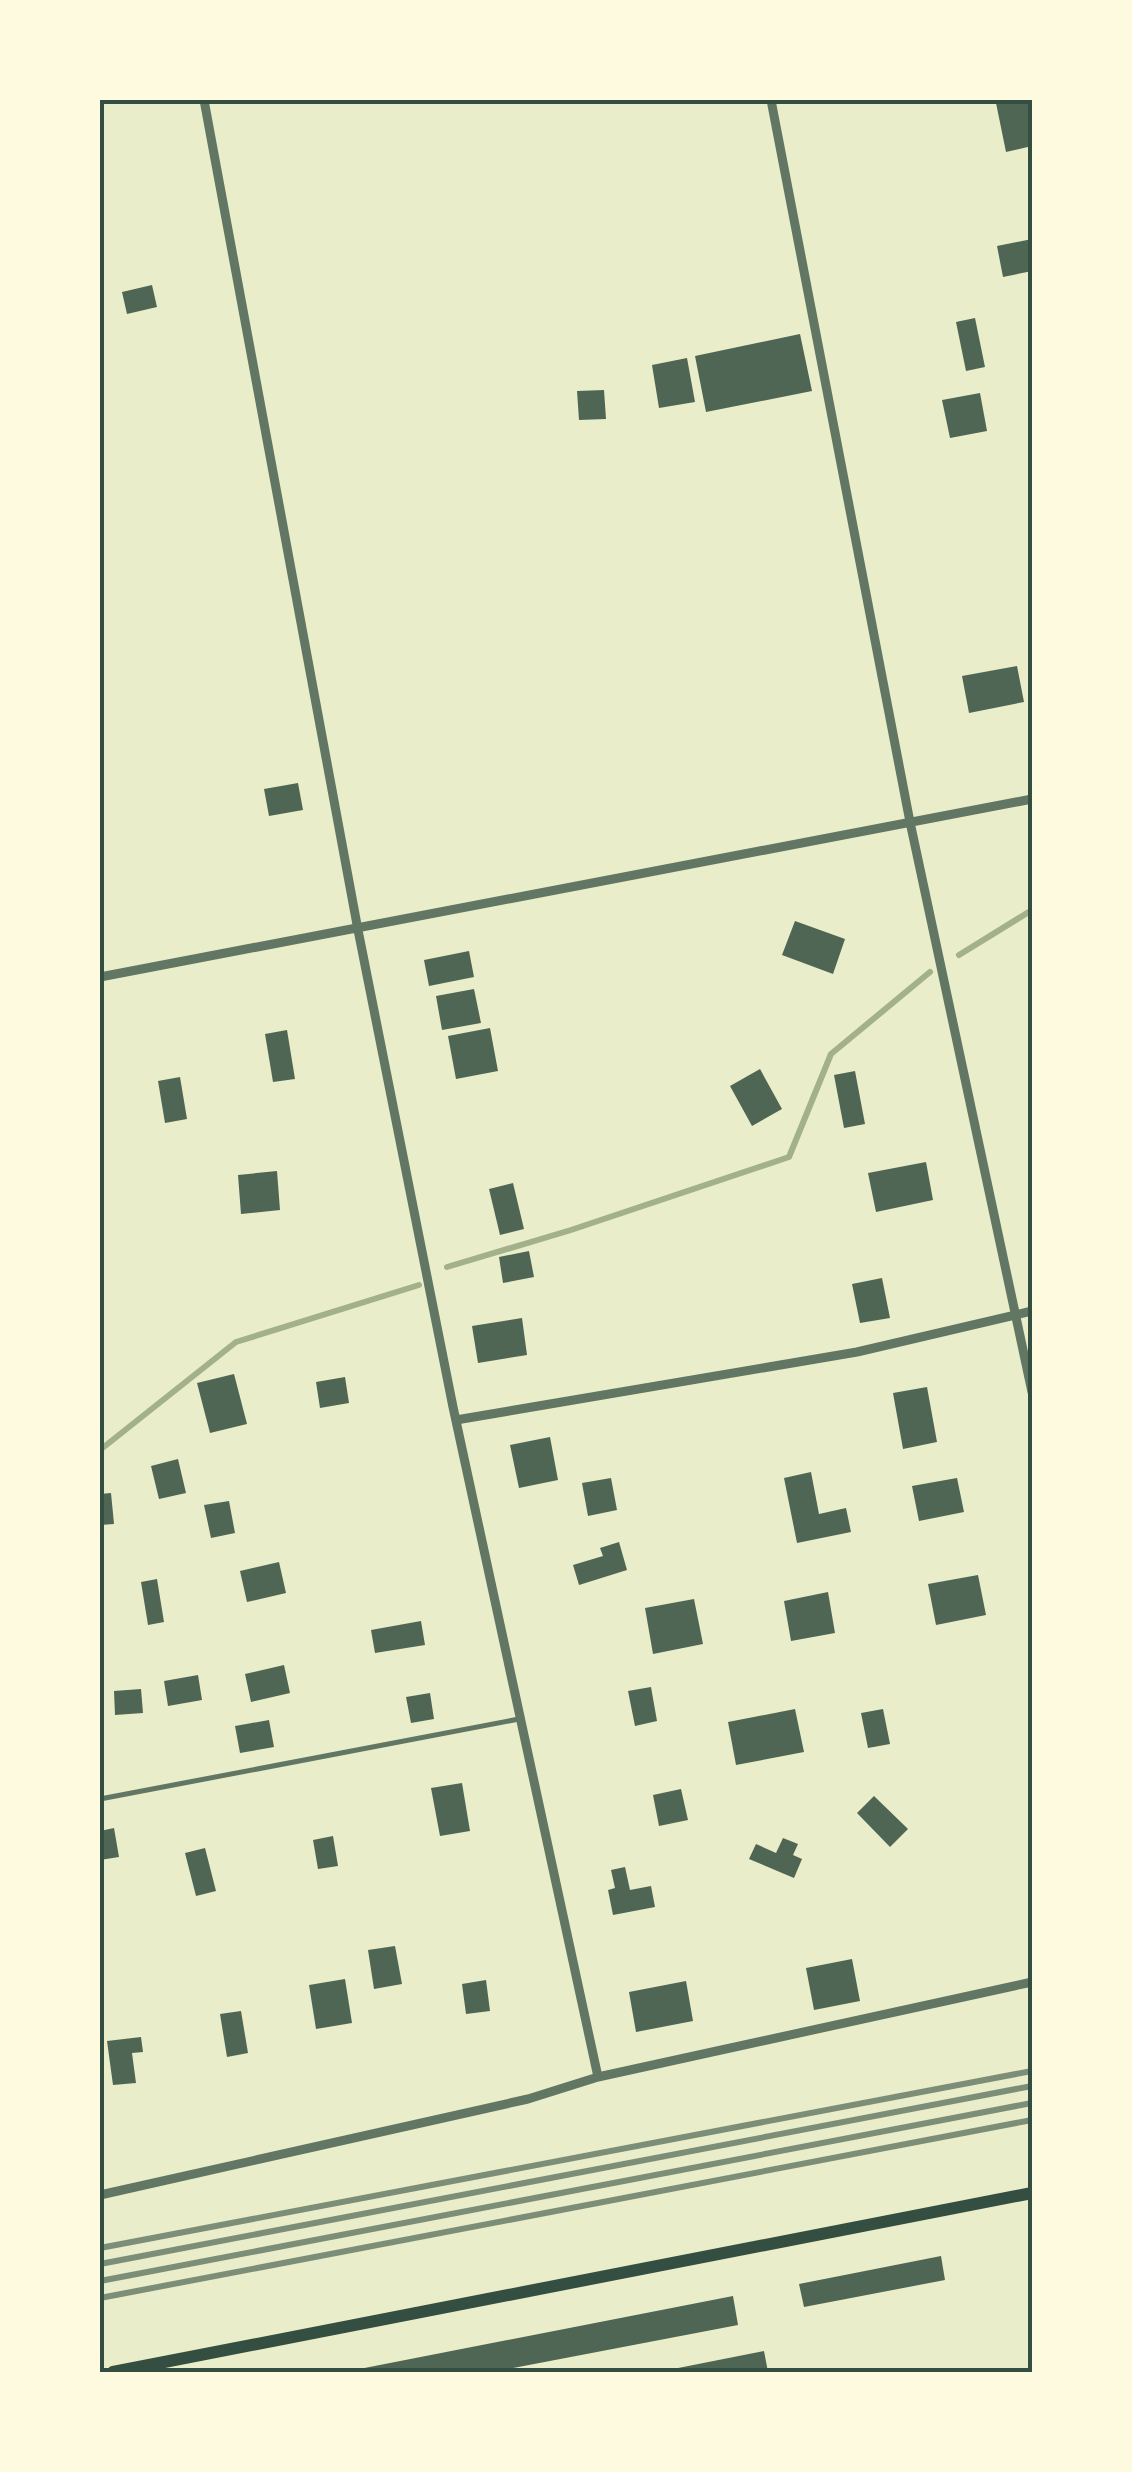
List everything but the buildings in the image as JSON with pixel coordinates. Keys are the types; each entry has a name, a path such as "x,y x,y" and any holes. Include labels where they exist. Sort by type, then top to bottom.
{"main road":[{"path":"113,2372 1032,2194"}],"street":[{"path":"204,100 358,930 456,1420 598,2078"},
{"path":"770,100 910,822 1032,1392"},
{"path":"100,977 1032,799"},
{"path":"456,1420 856,1352 1032,1311"},
{"path":"100,2195 528,2099 598,2078 1032,1982"}],"lane":[{"path":"100,1799 522,1718"}],"waterway":[{"path":"959,955 1032,910"},
{"path":"447,1267 789,1157 831,1054 930,972"},
{"path":"100,1450 236,1342 419,1285"}],"railway":[{"path":"100,2248 1032,2071"},
{"path":"100,2264 1032,2086"},
{"path":"100,2281 1032,2103"},
{"path":"100,2298 1032,2120"}]}
